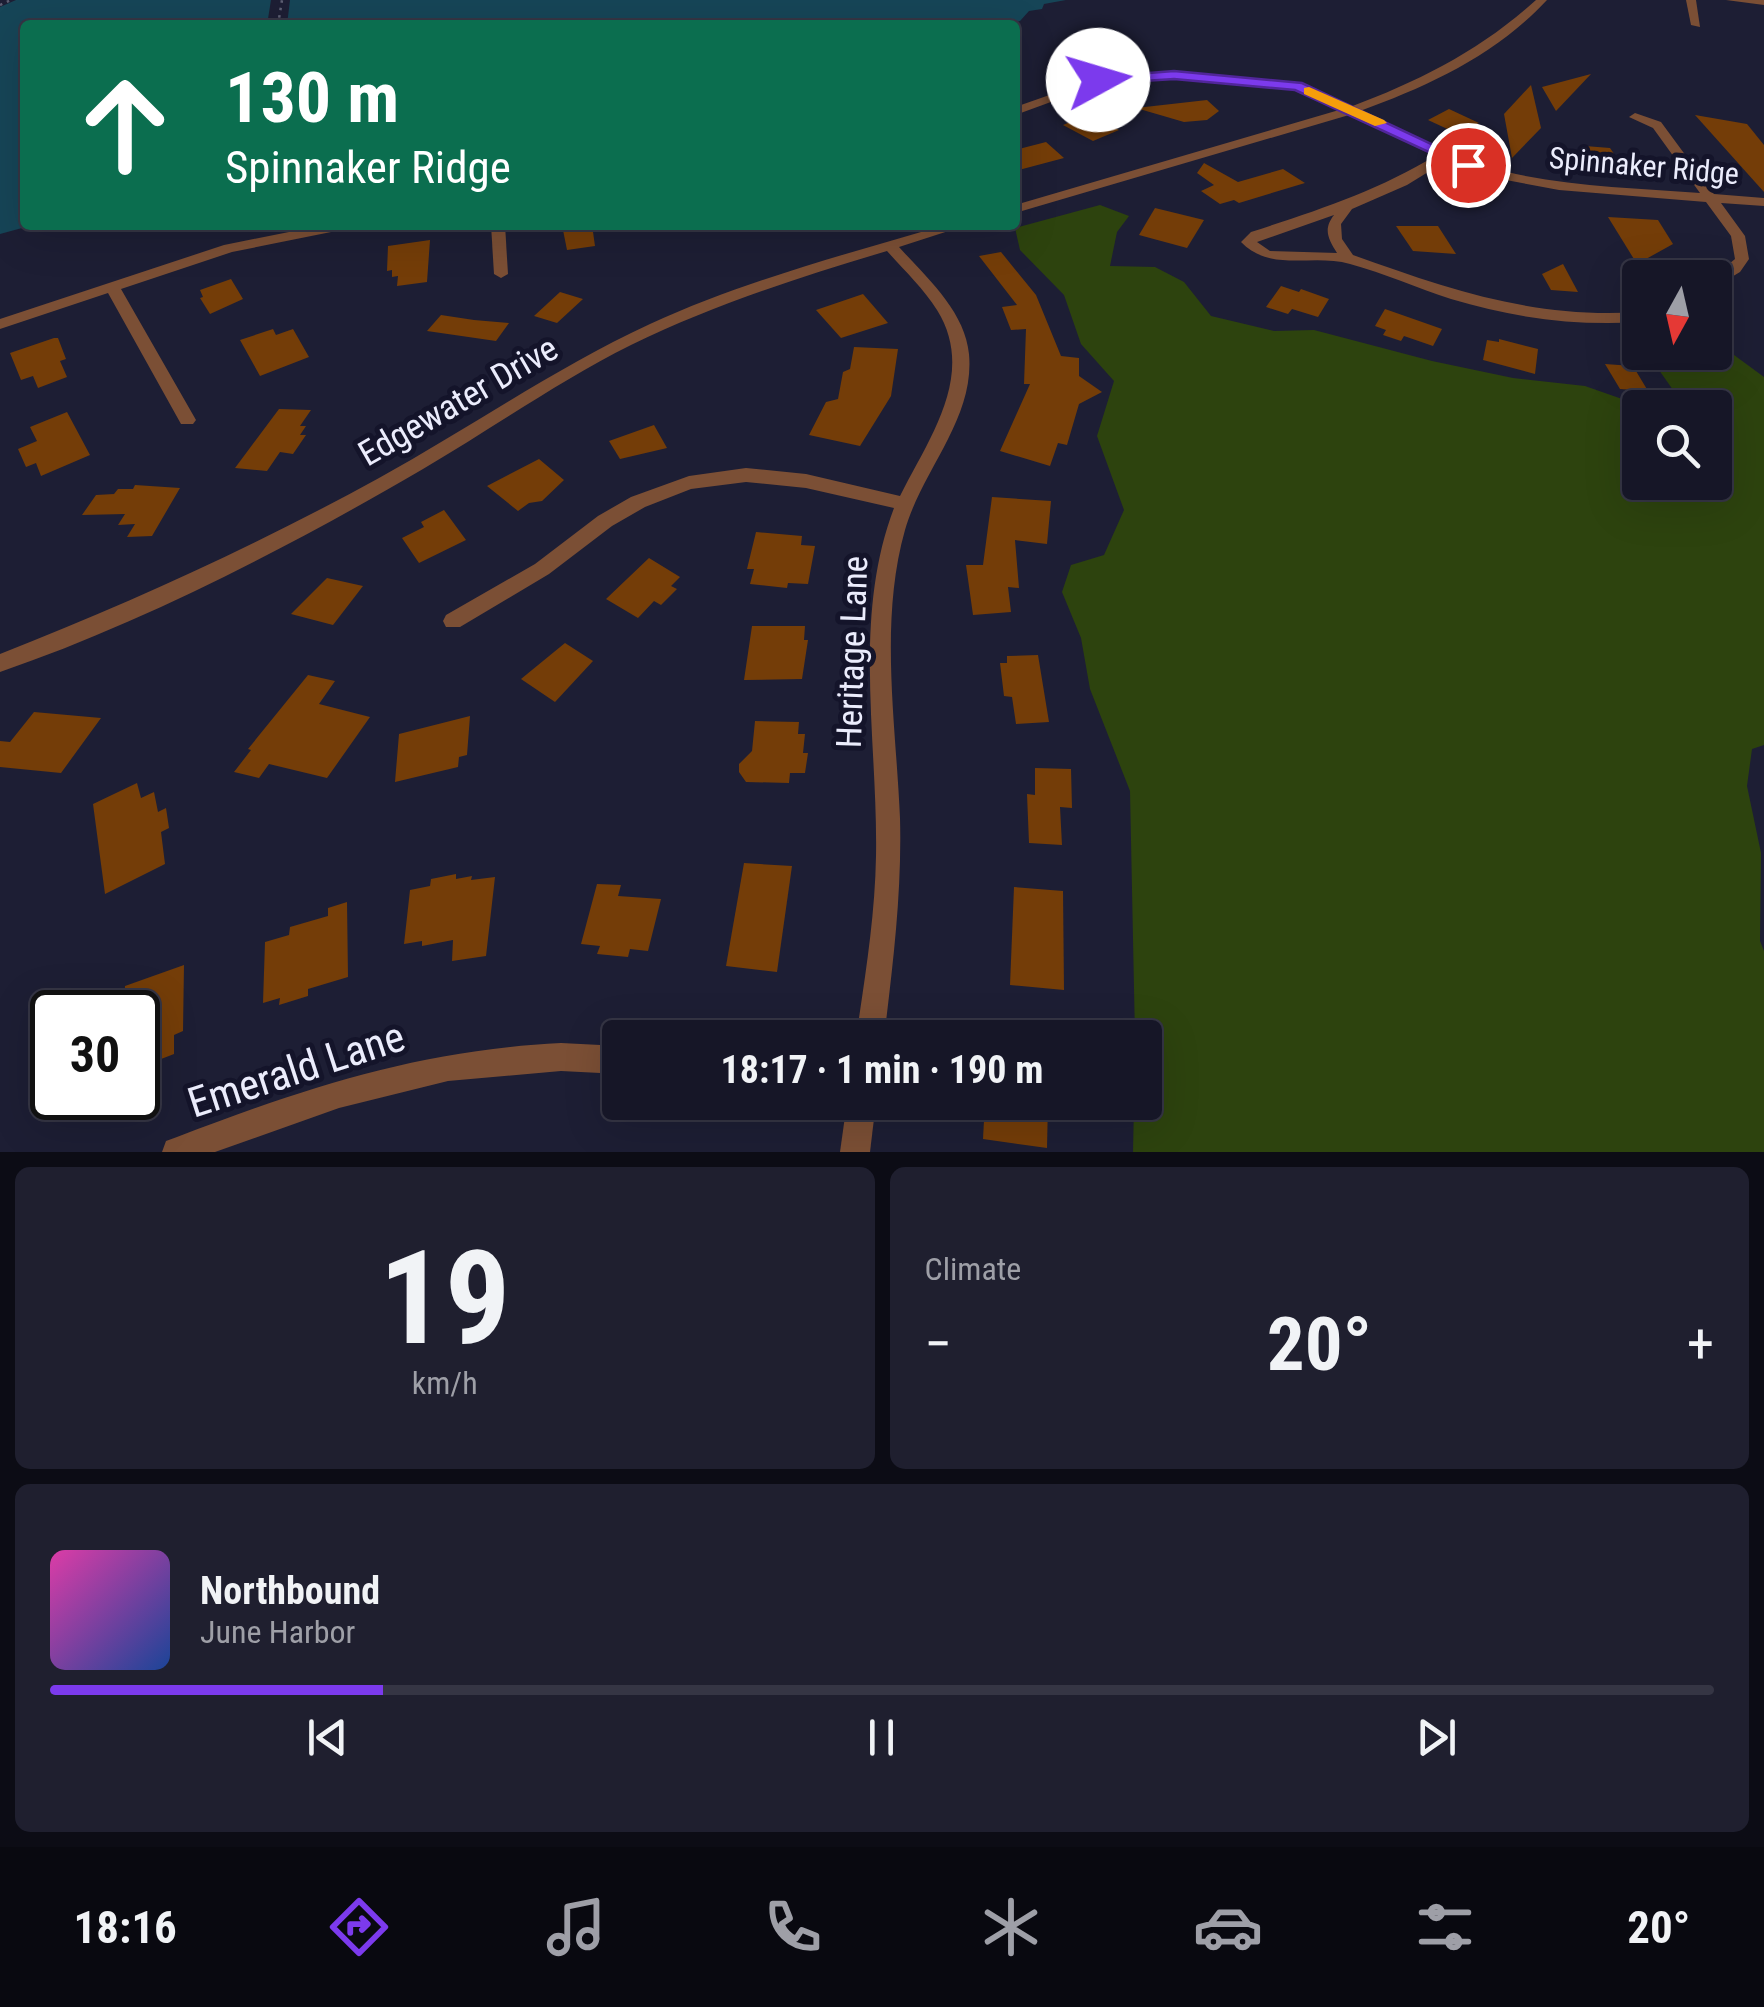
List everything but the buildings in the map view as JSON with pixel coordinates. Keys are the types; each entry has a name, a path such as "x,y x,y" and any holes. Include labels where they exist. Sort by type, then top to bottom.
{"street":[{"path":"1020,208 1354,111 1467,59 1542,0"},
{"path":"1690,0 1696,25"},
{"path":"1731,0 1764,2"},
{"name":"Spinnaker Ridge","path":"1020,109 1098,80 1174,75 1297,86 1445,156 1512,178 1559,186 1764,202"},
{"path":"1635,117 1656,125 1738,236 1742,260 1732,272"},
{"path":"1445,156 1402,182 1347,206 1256,234 1248,242 1266,254 1348,258 1518,313 1595,322 1622,319"},
{"path":"1347,206 1334,224 1335,238 1348,258"},
{"path":"0,324 229,248 321,230"},
{"path":"498,230 501,274"},
{"name":"Edgewater Drive","path":"0,662 141,604 292,531 386,482 540,387 658,327 756,288 943,230"},
{"name":"Heritage Lane","path":"872,1020 888,858 884,628 889,565 905,504 954,401 961,351 945,310 890,246"},
{"path":"112,287 187,420"},
{"path":"453,621 542,570 604,521 638,502 688,484 746,475 806,481 905,504"},
{"name":"Emerald Lane","path":"177,1152 286,1109 390,1076 480,1061 566,1054 602,1058"},
{"path":"855,1152 859,1120"}],"path":[{"path":"0,5 11,0"}],"green space":[{"path":"1100,205 1129,216 1117,232 1110,266 1155,267 1184,282 1211,316 1274,331 1314,330 1513,378 1585,386 1622,399 1622,500 1732,500 1732,390 1673,390 1659,370 1732,370 1732,353 1764,377 1764,745 1752,749 1747,786 1761,853 1764,1152 1133,1152 1134,1120 1162,1120 1162,1020 1135,1020 1130,791 1090,689 1081,638 1062,592 1071,565 1104,555 1124,510 1097,436 1114,381 1081,344 1064,295 1020,250 1015,230 1020,227"}],"water":[{"path":"16,0 271,0 268,20 20,20 20,229 0,234 0,7"},
{"path":"290,0 1066,0 1044,4 1020,21 288,20"}],"slow traffic":[{"path":"1309,91 1379,123"}],"route":[{"path":"1098,80 1174,75 1297,86 1468,165"}]}
